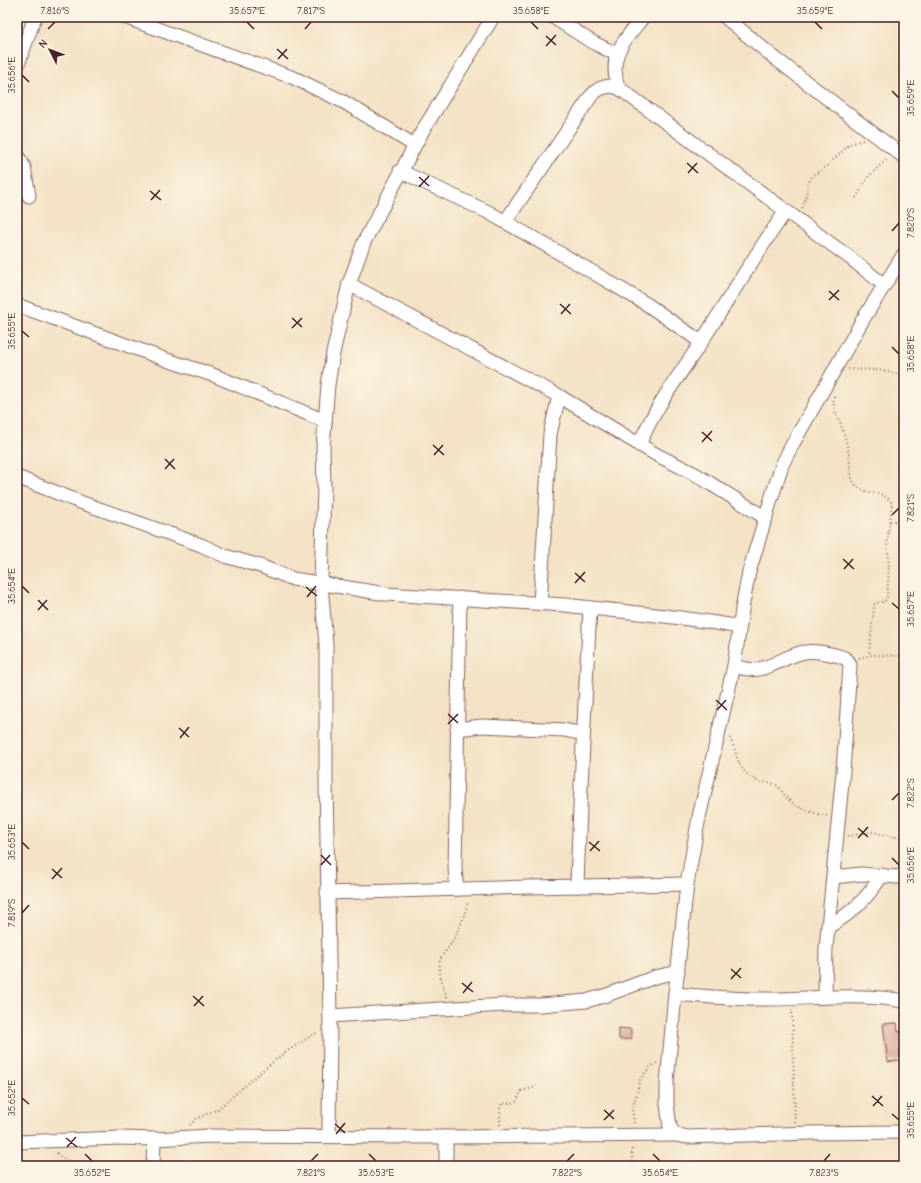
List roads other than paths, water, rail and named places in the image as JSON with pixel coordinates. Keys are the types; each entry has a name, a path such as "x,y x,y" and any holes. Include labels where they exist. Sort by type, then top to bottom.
{"street":[{"path":"17,67 35,17"},
{"path":"124,17 294,78 344,102 414,145"},
{"path":"329,1136 330,1018 327,893 326,645 321,583 325,420 328,385 333,353 349,284 364,242 414,145 493,17"},
{"path":"553,17 592,42 616,54"},
{"path":"618,87 614,70 616,54 621,45 643,17"},
{"path":"726,17 776,59 901,154"},
{"path":"505,222 591,96 600,88 612,85 618,87 791,214 884,285"},
{"path":"17,155 24,167 29,196"},
{"path":"400,171 488,212 629,294 701,342"},
{"path":"639,444 657,407 701,342 766,239 791,214"},
{"path":"677,1135 670,1128 668,1118 667,1083 687,884 699,817 734,666 739,627 749,572 782,465 796,437 862,321 884,285 902,260"},
{"path":"349,284 559,396 639,444 695,474 766,518"},
{"path":"17,305 167,360 213,375 325,420"},
{"path":"540,604 550,434 559,396"},
{"path":"17,476 80,502 201,545 225,556 260,566 293,578 386,594 565,605 739,627"},
{"path":"457,889 455,869 456,729 459,681 460,598"},
{"path":"576,886 590,609"},
{"path":"734,666 750,670 760,669 795,654 806,651 826,653 842,657 849,662 850,665 838,824 826,948 825,997"},
{"path":"456,729 482,726 564,730 583,734"},
{"path":"833,877 861,874 897,877 904,875"},
{"path":"828,927 858,907 874,888 882,875"},
{"path":"327,893 470,888 687,884"},
{"path":"330,1018 510,1005 541,1005 586,1000 607,995 655,977 678,972"},
{"path":"675,994 754,999 825,997 904,1000"},
{"path":"17,1142 120,1138 154,1139 210,1136 446,1137 677,1135 704,1137 795,1133 904,1132"},
{"path":"446,1137 446,1166"},
{"path":"153,1166 154,1139"}]}
